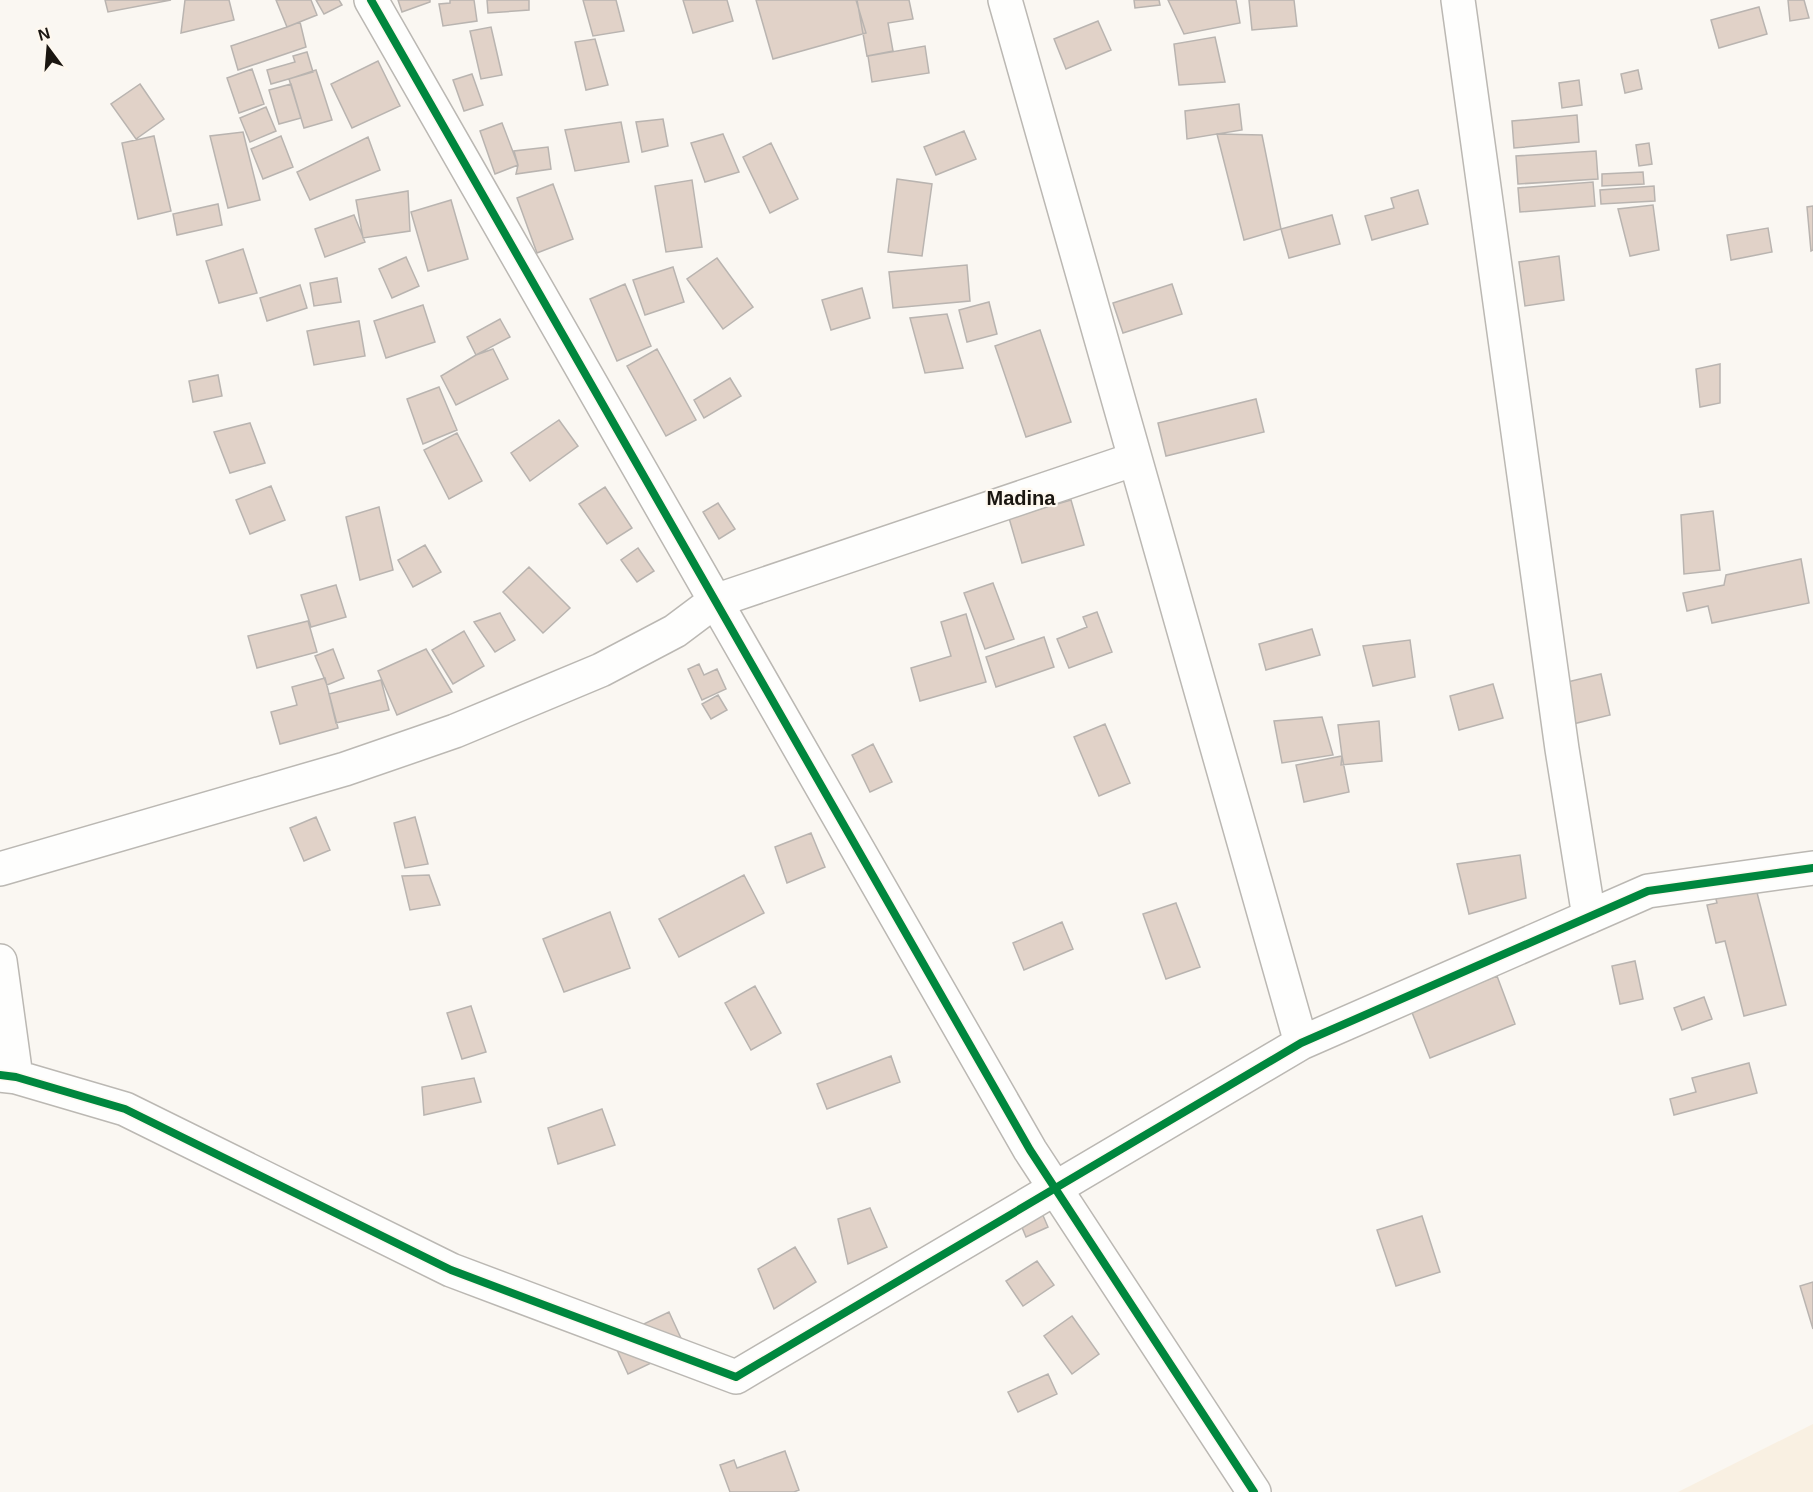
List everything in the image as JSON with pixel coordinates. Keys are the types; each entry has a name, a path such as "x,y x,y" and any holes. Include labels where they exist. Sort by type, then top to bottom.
{"street":[{"path":"371,0 1030,1150 1254,1492"},
{"path":"1005,0 1302,1043"},
{"path":"1458,0 1562,748 1589,917"},
{"path":"0,869 345,768 455,731 601,670 675,631 715,601 1135,459"},
{"path":"0,961 8,1076 125,1109 451,1270 736,1377 1302,1043 1647,891 1813,868"}],"shaded area":[{"path":"1813,1424 1813,1492 1678,1492"}],"building":[{"path":"105,0 171,0 108,12"},
{"path":"185,0 229,0 234,20 181,33"},
{"path":"276,0 311,0 317,15 287,27"},
{"path":"316,0 339,0 342,5 324,14"},
{"path":"398,0 430,0 430,2 402,12"},
{"path":"450,0 474,0 477,21 443,26 439,4 450,3"},
{"path":"487,0 529,0 529,10 488,13"},
{"path":"583,0 616,0 624,31 593,36"},
{"path":"683,0 727,0 733,21 693,33"},
{"path":"756,0 856,0 866,33 773,59"},
{"path":"857,0 909,0 913,19 888,23 893,51 867,56"},
{"path":"1134,0 1159,0 1160,5 1135,8"},
{"path":"1168,0 1236,0 1240,23 1184,34"},
{"path":"1249,0 1294,0 1297,26 1252,30"},
{"path":"1788,0 1804,0 1809,18 1790,21"},
{"path":"1759,7 1767,34 1719,48 1711,20"},
{"path":"1098,21 1111,50 1066,69 1054,39"},
{"path":"300,22 306,47 238,70 231,46"},
{"path":"491,27 502,75 481,79 470,31"},
{"path":"1215,37 1225,82 1179,85 1174,44"},
{"path":"595,39 608,85 586,90 575,42"},
{"path":"925,46 929,73 872,82 868,56"},
{"path":"307,52 313,72 271,84 267,70 295,62 293,56"},
{"path":"378,61 400,106 352,128 331,84"},
{"path":"252,69 264,104 239,113 227,78"},
{"path":"316,70 332,120 304,128 289,79"},
{"path":"1638,70 1642,89 1625,93 1621,74"},
{"path":"472,74 483,105 464,111 453,80"},
{"path":"1579,80 1582,105 1562,108 1559,83"},
{"path":"140,84 164,119 136,139 111,104"},
{"path":"291,84 301,118 279,124 269,90"},
{"path":"1239,104 1242,130 1187,139 1185,111"},
{"path":"266,107 276,131 250,142 240,118"},
{"path":"1577,115 1579,142 1514,148 1512,121"},
{"path":"663,119 668,146 642,152 636,122"},
{"path":"621,122 629,162 575,171 565,130"},
{"path":"502,123 518,165 495,174 480,131"},
{"path":"964,131 976,159 936,175 924,147"},
{"path":"243,132 260,200 228,208 210,136"},
{"path":"723,134 739,172 705,182 691,143"},
{"path":"1217,134 1262,135 1281,229 1244,240"},
{"path":"154,136 171,211 138,219 122,143"},
{"path":"281,136 293,167 263,179 251,149"},
{"path":"368,137 380,170 310,200 297,172"},
{"path":"771,143 798,199 770,213 743,157"},
{"path":"1649,143 1652,164 1639,166 1636,145"},
{"path":"548,147 551,169 516,174 518,165 514,151"},
{"path":"1596,151 1598,179 1518,184 1516,156"},
{"path":"1643,172 1644,184 1602,186 1602,174"},
{"path":"897,179 932,184 922,256 888,252"},
{"path":"692,180 702,247 666,252 655,186"},
{"path":"1593,182 1595,206 1520,212 1518,188"},
{"path":"553,184 573,239 537,253 517,198"},
{"path":"1654,186 1655,201 1601,204 1600,190"},
{"path":"1418,190 1428,224 1372,240 1365,216 1394,208 1391,198"},
{"path":"408,191 410,231 363,238 356,200"},
{"path":"451,200 468,259 428,271 411,212"},
{"path":"218,204 222,225 177,235 173,214"},
{"path":"1653,205 1659,250 1630,256 1618,209"},
{"path":"1813,206 1813,250 1811,251 1807,207"},
{"path":"354,215 365,242 325,257 315,229"},
{"path":"1332,215 1340,244 1289,258 1281,229"},
{"path":"1768,228 1772,252 1731,260 1727,235"},
{"path":"243,249 257,293 219,303 206,261"},
{"path":"1559,256 1564,300 1525,306 1519,262"},
{"path":"406,257 419,286 392,298 379,269"},
{"path":"717,258 753,307 723,329 687,279"},
{"path":"967,265 970,301 893,308 889,272"},
{"path":"673,267 684,302 645,315 633,280"},
{"path":"337,278 341,302 314,306 310,283"},
{"path":"625,284 651,346 617,361 590,299"},
{"path":"1172,284 1182,314 1123,333 1113,303"},
{"path":"300,285 307,308 267,321 260,298"},
{"path":"862,288 870,318 831,330 822,300"},
{"path":"989,302 997,334 967,342 959,310"},
{"path":"423,305 435,342 386,358 374,321"},
{"path":"947,314 963,368 925,373 910,318"},
{"path":"500,319 510,337 476,355 467,337"},
{"path":"359,321 365,356 314,365 307,331"},
{"path":"1040,330 1071,422 1026,437 995,346"},
{"path":"493,349 508,379 456,405 441,376 476,355"},
{"path":"657,349 696,420 666,436 627,366"},
{"path":"1720,364 1720,403 1700,407 1696,369"},
{"path":"218,375 222,396 193,402 189,381"},
{"path":"730,378 741,396 704,418 694,400"},
{"path":"439,387 457,430 423,444 407,399"},
{"path":"1256,399 1264,432 1166,456 1158,423"},
{"path":"559,420 578,446 530,481 511,453"},
{"path":"250,423 265,463 230,473 214,432"},
{"path":"457,433 482,481 449,499 424,450"},
{"path":"271,486 285,520 250,534 236,500"},
{"path":"605,487 632,528 607,544 579,504"},
{"path":"1071,500 1084,545 1022,563 1009,518"},
{"path":"718,503 735,529 719,539 703,512"},
{"path":"379,507 393,570 360,580 346,517"},
{"path":"1713,511 1720,570 1684,574 1681,515"},
{"path":"425,545 441,572 413,587 398,560"},
{"path":"638,548 654,571 637,582 621,560"},
{"path":"1801,559 1809,603 1712,623 1708,606 1687,611 1683,593 1724,585 1726,575"},
{"path":"529,567 570,608 543,633 503,592"},
{"path":"993,583 1014,639 985,649 964,593"},
{"path":"336,585 346,617 311,627 301,595"},
{"path":"1097,612 1112,652 1069,668 1057,639 1087,627 1083,617"},
{"path":"500,613 515,640 495,652 474,622"},
{"path":"966,614 986,682 920,701 911,668 951,656 941,622"},
{"path":"308,621 317,652 257,668 248,636"},
{"path":"1312,629 1320,655 1266,670 1259,644"},
{"path":"464,631 484,666 453,684 432,650"},
{"path":"1044,637 1054,667 996,687 986,657"},
{"path":"1410,640 1415,677 1373,686 1363,646"},
{"path":"333,649 344,678 327,685 315,656"},
{"path":"426,649 452,692 397,715 378,671"},
{"path":"699,664 704,675 717,669 726,689 702,700 688,669"},
{"path":"1601,674 1610,715 1573,724 1563,683"},
{"path":"325,678 338,728 280,744 271,712 297,705 292,687"},
{"path":"381,680 389,710 336,723 329,694"},
{"path":"1493,684 1503,718 1459,730 1450,696"},
{"path":"718,695 727,710 711,719 702,704"},
{"path":"1322,717 1333,755 1282,763 1274,721"},
{"path":"1379,721 1382,761 1341,765 1338,725"},
{"path":"1105,724 1130,783 1099,796 1074,737"},
{"path":"873,744 892,782 870,792 852,755"},
{"path":"1342,756 1349,792 1304,802 1296,765"},
{"path":"316,817 330,850 304,861 290,828"},
{"path":"415,817 428,864 405,868 394,823"},
{"path":"811,833 825,867 787,883 775,847"},
{"path":"1520,855 1526,898 1469,914 1457,864"},
{"path":"429,875 440,905 410,910 402,876"},
{"path":"744,875 764,913 679,957 659,919"},
{"path":"1754,881 1786,1005 1744,1016 1725,941 1716,943 1707,905 1717,903 1714,892"},
{"path":"1176,903 1200,967 1166,979 1143,914"},
{"path":"610,912 630,968 564,992 543,939"},
{"path":"1062,922 1073,949 1024,970 1013,943"},
{"path":"1635,961 1643,999 1620,1004 1612,966"},
{"path":"1497,976 1515,1024 1430,1058 1411,1010"},
{"path":"755,986 781,1033 751,1050 725,1003"},
{"path":"1704,997 1712,1019 1682,1030 1674,1008"},
{"path":"471,1006 486,1052 462,1059 447,1013"},
{"path":"891,1056 900,1082 827,1109 817,1084"},
{"path":"1749,1063 1757,1093 1674,1115 1670,1099 1696,1092 1692,1078"},
{"path":"474,1078 481,1102 424,1115 422,1087"},
{"path":"602,1109 615,1145 558,1164 548,1128"},
{"path":"1038,1204 1048,1227 1026,1237 1016,1213"},
{"path":"870,1208 887,1247 848,1264 838,1219"},
{"path":"1422,1216 1440,1272 1396,1286 1377,1230"},
{"path":"795,1247 816,1282 774,1309 758,1269"},
{"path":"1037,1261 1054,1285 1023,1306 1006,1281"},
{"path":"1813,1282 1813,1329 1800,1286"},
{"path":"669,1312 685,1347 628,1374 612,1339"},
{"path":"1072,1316 1099,1354 1072,1374 1044,1336"},
{"path":"1048,1374 1057,1394 1018,1412 1008,1392"},
{"path":"785,1451 799,1490 794,1492 730,1492 720,1465 734,1460 737,1468"}],"cycle path":[{"path":"371,0 1030,1150 1254,1492"},
{"path":"0,1075 16,1077 125,1109 451,1270 736,1377 1301,1043 1648,891 1813,868"}],"district":[{"name":"Madina","path":"1021,498"}]}
